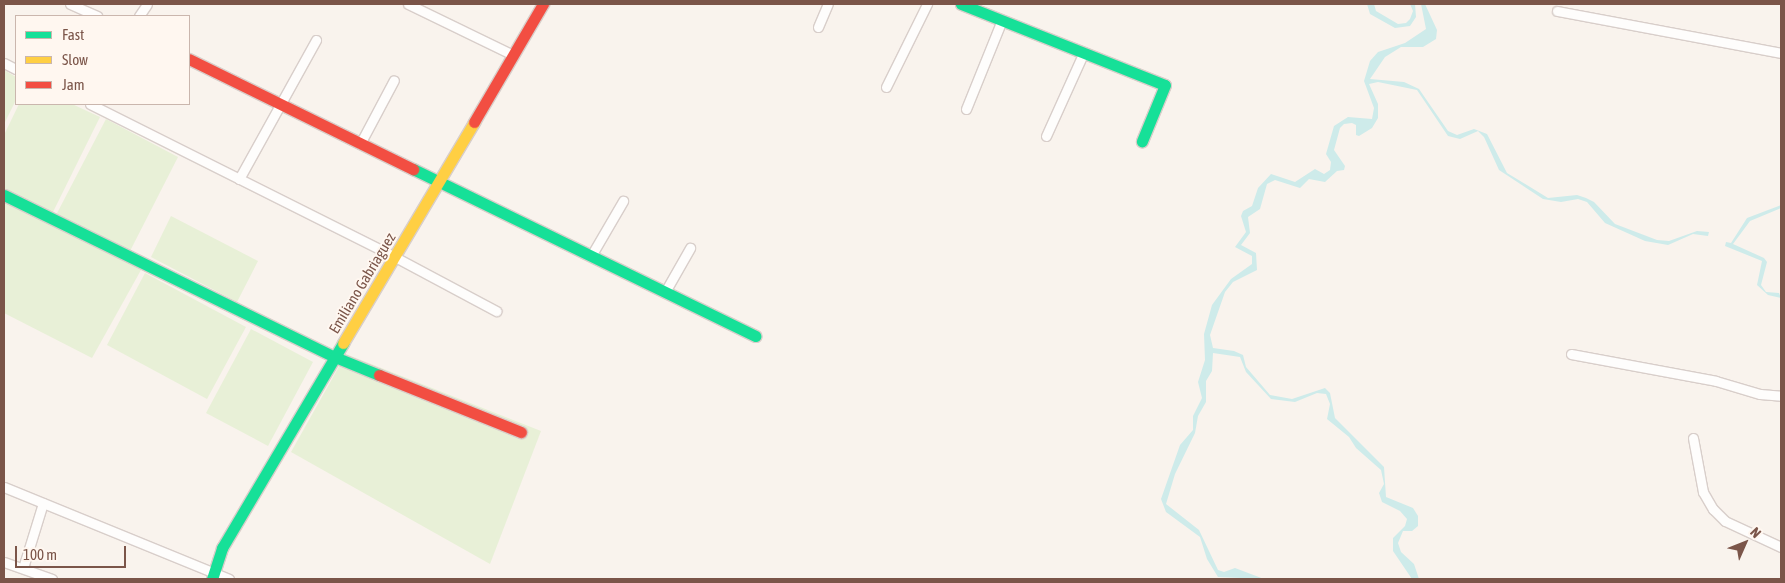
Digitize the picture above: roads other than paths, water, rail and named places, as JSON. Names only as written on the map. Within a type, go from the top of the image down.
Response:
[{"type":"street","points":[[70,4],[95,15]]},
{"type":"street","points":[[140,15],[147,4]]},
{"type":"street","points":[[408,4],[513,55]]},
{"type":"street","name":"Emiliano Gabriaguez","points":[[213,575],[222,548],[543,4]]},
{"type":"street","points":[[818,27],[828,4]]},
{"type":"street","points":[[886,86],[927,4]]},
{"type":"street","points":[[961,4],[1165,84],[1142,141]]},
{"type":"street","points":[[1557,11],[1781,53]]},
{"type":"street","points":[[966,109],[1002,20]]},
{"type":"street","points":[[239,178],[316,40]]},
{"type":"street","points":[[1046,136],[1084,52]]},
{"type":"street","points":[[190,60],[755,336]]},
{"type":"street","points":[[360,144],[394,80]]},
{"type":"street","points":[[92,105],[395,257],[496,311]]},
{"type":"street","points":[[4,195],[335,357],[521,432]]},
{"type":"street","points":[[591,256],[623,201]]},
{"type":"street","points":[[665,292],[690,248]]},
{"type":"street","points":[[1571,354],[1716,381],[1760,394],[1781,396]]},
{"type":"street","points":[[1693,438],[1703,492],[1713,509],[1725,520],[1781,547]]},
{"type":"street","points":[[4,487],[213,575],[230,579]]},
{"type":"street","points":[[23,568],[43,503]]},
{"type":"street","points":[[4,562],[52,579]]},
{"type":"water","points":[[1367,4],[1374,4],[1376,11],[1398,24],[1406,23],[1410,19],[1413,11],[1410,4],[1415,4],[1416,17],[1410,26],[1395,28],[1370,14]]},
{"type":"water","points":[[1421,4],[1425,4],[1437,30],[1436,39],[1423,47],[1401,47],[1385,57],[1370,79],[1404,82],[1419,89],[1448,131],[1457,135],[1474,129],[1487,134],[1507,173],[1548,198],[1577,195],[1586,198],[1594,202],[1615,224],[1657,240],[1669,241],[1697,231],[1709,232],[1708,236],[1693,234],[1668,245],[1645,241],[1605,223],[1587,202],[1578,199],[1561,202],[1543,199],[1499,170],[1484,137],[1478,131],[1460,139],[1448,136],[1417,90],[1378,82],[1369,84],[1378,104],[1378,118],[1372,128],[1359,136],[1356,135],[1356,125],[1352,123],[1344,124],[1340,128],[1334,150],[1345,166],[1344,170],[1337,171],[1325,182],[1309,179],[1300,188],[1275,180],[1267,184],[1260,209],[1248,217],[1250,233],[1241,245],[1256,253],[1257,270],[1233,282],[1225,292],[1210,335],[1213,348],[1234,351],[1243,355],[1246,367],[1270,395],[1292,399],[1325,388],[1330,393],[1335,418],[1384,467],[1386,497],[1413,508],[1418,516],[1418,526],[1412,531],[1403,531],[1398,543],[1401,552],[1414,564],[1419,579],[1412,579],[1393,551],[1393,538],[1405,526],[1407,519],[1400,511],[1382,502],[1379,493],[1384,484],[1381,470],[1356,448],[1349,437],[1327,419],[1330,404],[1326,394],[1317,393],[1295,402],[1271,399],[1246,372],[1240,357],[1213,353],[1212,371],[1206,381],[1206,402],[1198,416],[1195,433],[1175,474],[1166,504],[1199,530],[1218,570],[1224,572],[1235,568],[1264,579],[1218,577],[1207,559],[1200,537],[1166,512],[1161,499],[1180,445],[1193,430],[1193,416],[1202,398],[1198,382],[1205,360],[1204,334],[1212,305],[1231,279],[1252,264],[1252,256],[1235,247],[1246,232],[1241,216],[1243,211],[1252,206],[1258,188],[1271,174],[1295,182],[1315,169],[1324,174],[1330,170],[1331,162],[1326,154],[1334,126],[1348,117],[1372,119],[1374,108],[1364,81],[1370,61],[1378,52],[1405,43],[1426,29]]},
{"type":"water","points":[[1781,205],[1781,208],[1750,221],[1733,244],[1764,258],[1767,262],[1761,285],[1766,292],[1779,293],[1781,298],[1768,295],[1757,285],[1762,261],[1725,246],[1726,242],[1731,243],[1747,218]]}]
